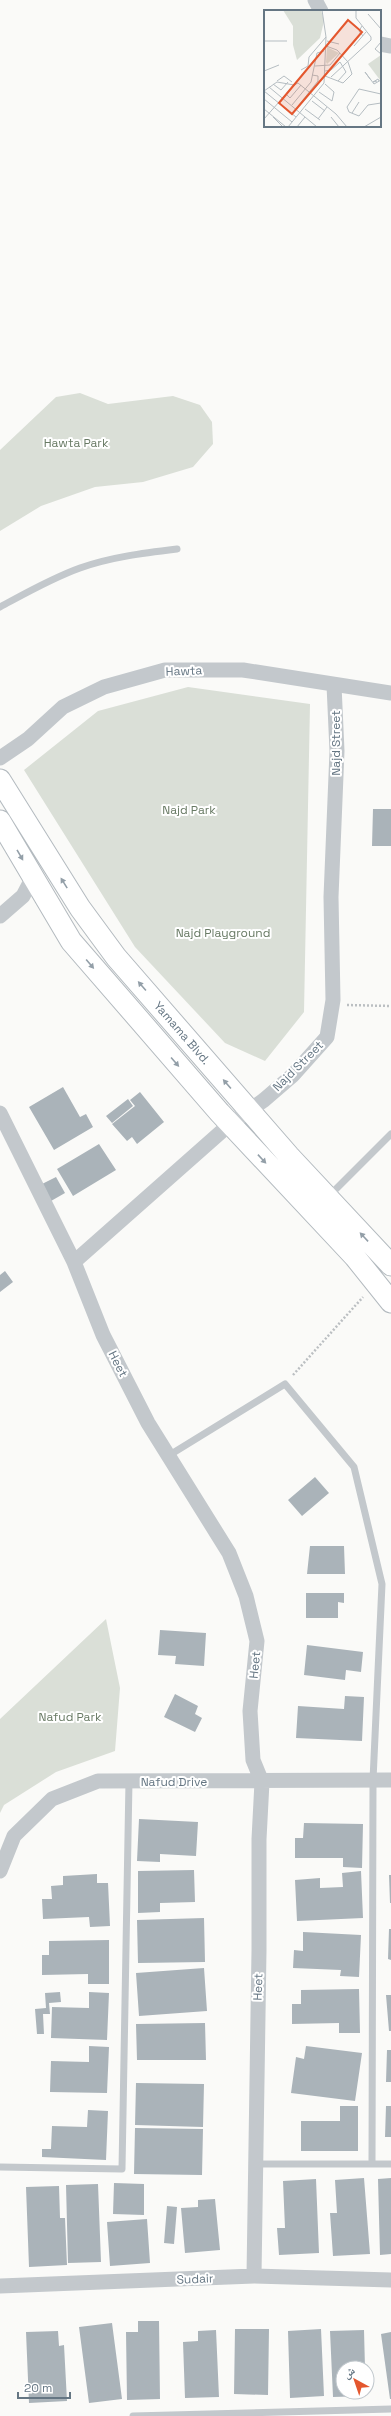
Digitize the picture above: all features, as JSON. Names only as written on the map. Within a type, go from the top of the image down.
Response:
[{"type":"main road","name":"Yamama Blvd.","points":[[0,780],[80,908],[107,944],[249,1110],[327,1197],[391,1265]]},
{"type":"main road","name":"Yamama Blvd.","points":[[0,821],[71,941],[230,1124],[355,1257],[391,1302]]},
{"type":"street","points":[[316,0],[321,10]]},
{"type":"street","points":[[381,44],[391,46]]},
{"type":"street","name":"Hawta","points":[[0,758],[28,739],[63,707],[104,687],[165,670],[243,670],[391,693]]},
{"type":"street","name":"Najd Street","points":[[74,1262],[230,1124],[293,1075],[327,1037],[333,1000],[331,897],[337,751],[334,684]]},
{"type":"street","points":[[0,916],[23,896],[33,877]]},
{"type":"street","name":"Heet","points":[[0,1113],[74,1262],[103,1335],[168,1456],[228,1553],[246,1596],[257,1641],[250,1711],[253,1760],[262,1782],[258,1839],[259,1950],[254,2164],[254,2276]]},
{"type":"street","name":"Nafud Drive","points":[[0,1871],[14,1836],[52,1799],[98,1781],[262,1782],[391,1780]]},
{"type":"street","name":"Sudair","points":[[0,2286],[254,2276],[391,2280]]},
{"type":"lane","points":[[0,607],[49,581],[81,568],[114,558],[177,549]]},
{"type":"lane","points":[[327,1197],[391,1134]]},
{"type":"lane","points":[[168,1456],[285,1384],[354,1467],[382,1584],[373,1780],[372,2164]]},
{"type":"lane","points":[[0,2167],[122,2169],[129,1782]]},
{"type":"lane","points":[[254,2164],[391,2164]]},
{"type":"lane","points":[[134,2416],[391,2409]]},
{"type":"path","points":[[331,1005],[391,1006]]},
{"type":"path","points":[[285,1384],[375,1283]]},
{"type":"green space","name":"Hawta Park","points":[[80,393],[108,404],[173,396],[200,405],[212,422],[213,444],[193,467],[143,482],[95,487],[41,506],[0,531],[0,450],[56,397]]},
{"type":"green space","name":"Najd Park","points":[[188,687],[310,704],[304,1012],[265,1061],[225,1043],[135,947],[24,770],[98,711]]},
{"type":"green space","name":"Nafud Park","points":[[106,1619],[120,1688],[115,1751],[56,1772],[4,1805],[0,1813],[0,1719]]},
{"type":"building","points":[[373,809],[391,809],[391,846],[372,846]]},
{"type":"building","points":[[63,1087],[80,1117],[86,1114],[93,1127],[54,1150],[29,1107]]},
{"type":"building","points":[[140,1092],[164,1122],[137,1144],[132,1137],[127,1141],[112,1124],[135,1106],[130,1100]]},
{"type":"building","points":[[128,1099],[133,1106],[112,1123],[106,1116]]},
{"type":"building","points":[[99,1144],[116,1170],[73,1196],[57,1169]]},
{"type":"building","points":[[56,1177],[65,1193],[51,1201],[42,1184]]},
{"type":"building","points":[[5,1271],[13,1282],[0,1292],[0,1275]]},
{"type":"building","points":[[315,1477],[329,1493],[302,1516],[288,1500]]},
{"type":"building","points":[[310,1546],[344,1546],[345,1574],[307,1574]]},
{"type":"building","points":[[306,1593],[344,1593],[344,1603],[338,1602],[338,1618],[306,1618]]},
{"type":"building","points":[[160,1630],[206,1633],[204,1666],[175,1664],[176,1656],[158,1655]]},
{"type":"building","points":[[307,1645],[363,1652],[361,1672],[346,1670],[345,1680],[304,1675]]},
{"type":"building","points":[[175,1694],[198,1706],[195,1714],[202,1718],[195,1732],[164,1717]]},
{"type":"building","points":[[345,1696],[364,1697],[362,1741],[296,1738],[298,1706],[344,1709]]},
{"type":"building","points":[[139,1819],[198,1822],[196,1856],[160,1854],[160,1862],[137,1861]]},
{"type":"building","points":[[304,1823],[363,1824],[362,1868],[343,1867],[343,1858],[295,1858],[295,1838],[303,1838]]},
{"type":"building","points":[[194,1870],[195,1902],[160,1903],[160,1912],[138,1913],[138,1871]]},
{"type":"building","points":[[361,1871],[363,1918],[297,1921],[295,1880],[320,1878],[320,1888],[343,1887],[342,1873]]},
{"type":"building","points":[[97,1874],[97,1883],[108,1883],[110,1926],[90,1927],[89,1917],[43,1919],[42,1899],[52,1899],[51,1886],[63,1885],[63,1876]]},
{"type":"building","points":[[389,1875],[391,1875],[391,1903],[390,1903]]},
{"type":"building","points":[[204,1918],[205,1962],[138,1963],[137,1920]]},
{"type":"building","points":[[389,1929],[391,1929],[391,1960],[388,1959]]},
{"type":"building","points":[[303,1932],[361,1935],[359,1977],[340,1976],[341,1970],[293,1968],[294,1950],[303,1951]]},
{"type":"building","points":[[109,1940],[109,1984],[88,1984],[88,1974],[42,1975],[42,1955],[49,1955],[49,1941]]},
{"type":"building","points":[[204,1968],[207,2011],[139,2016],[136,1973]]},
{"type":"building","points":[[359,1989],[360,2033],[339,2033],[339,2023],[292,2024],[292,2004],[301,2004],[301,1990]]},
{"type":"building","points":[[60,1992],[61,2002],[49,2003],[50,2014],[43,2014],[44,2034],[37,2034],[35,2009],[46,2008],[45,1993]]},
{"type":"building","points":[[89,1992],[109,1993],[107,2040],[51,2038],[52,2007],[89,2008]]},
{"type":"building","points":[[386,1995],[391,1995],[391,2031],[389,2031]]},
{"type":"building","points":[[205,2023],[206,2060],[137,2060],[136,2024]]},
{"type":"building","points":[[89,2046],[109,2047],[107,2093],[50,2092],[51,2061],[89,2062]]},
{"type":"building","points":[[306,2046],[362,2053],[355,2101],[291,2093],[296,2057],[304,2059]]},
{"type":"building","points":[[387,2050],[391,2050],[391,2082],[386,2082]]},
{"type":"building","points":[[136,2083],[204,2084],[203,2127],[135,2125]]},
{"type":"building","points":[[340,2106],[358,2106],[358,2151],[301,2151],[301,2121],[340,2121]]},
{"type":"building","points":[[386,2106],[391,2106],[391,2137],[385,2137]]},
{"type":"building","points":[[88,2110],[108,2111],[106,2160],[42,2157],[42,2149],[51,2149],[52,2126],[87,2127]]},
{"type":"building","points":[[135,2128],[203,2129],[202,2175],[134,2174]]},
{"type":"building","points":[[364,2178],[370,2254],[333,2256],[330,2213],[337,2213],[335,2180]]},
{"type":"building","points":[[391,2178],[391,2254],[380,2255],[378,2179]]},
{"type":"building","points":[[316,2179],[319,2253],[279,2255],[277,2228],[285,2228],[283,2181]]},
{"type":"building","points":[[114,2183],[144,2184],[144,2215],[113,2214]]},
{"type":"building","points":[[98,2184],[101,2262],[68,2263],[66,2185]]},
{"type":"building","points":[[59,2186],[60,2218],[65,2218],[67,2265],[29,2267],[26,2187]]},
{"type":"building","points":[[215,2199],[220,2250],[185,2253],[181,2208],[198,2207],[198,2200]]},
{"type":"building","points":[[167,2206],[177,2207],[174,2244],[164,2243]]},
{"type":"building","points":[[147,2219],[150,2263],[110,2266],[107,2222]]},
{"type":"building","points":[[138,2321],[159,2321],[160,2399],[127,2400],[126,2332],[138,2332]]},
{"type":"building","points":[[112,2323],[122,2399],[89,2403],[79,2327]]},
{"type":"building","points":[[235,2329],[269,2329],[268,2395],[234,2394]]},
{"type":"building","points":[[321,2329],[324,2396],[290,2398],[288,2331]]},
{"type":"building","points":[[216,2330],[219,2397],[185,2398],[183,2342],[198,2341],[198,2331]]},
{"type":"building","points":[[364,2330],[365,2360],[335,2360],[335,2397],[333,2397],[330,2331]]},
{"type":"building","points":[[58,2331],[59,2346],[64,2345],[67,2401],[29,2403],[26,2332]]},
{"type":"building","points":[[391,2332],[391,2399],[390,2399],[381,2334]]},
{"type":"park label","name":"Najd Playground","points":[[223,933]]}]
